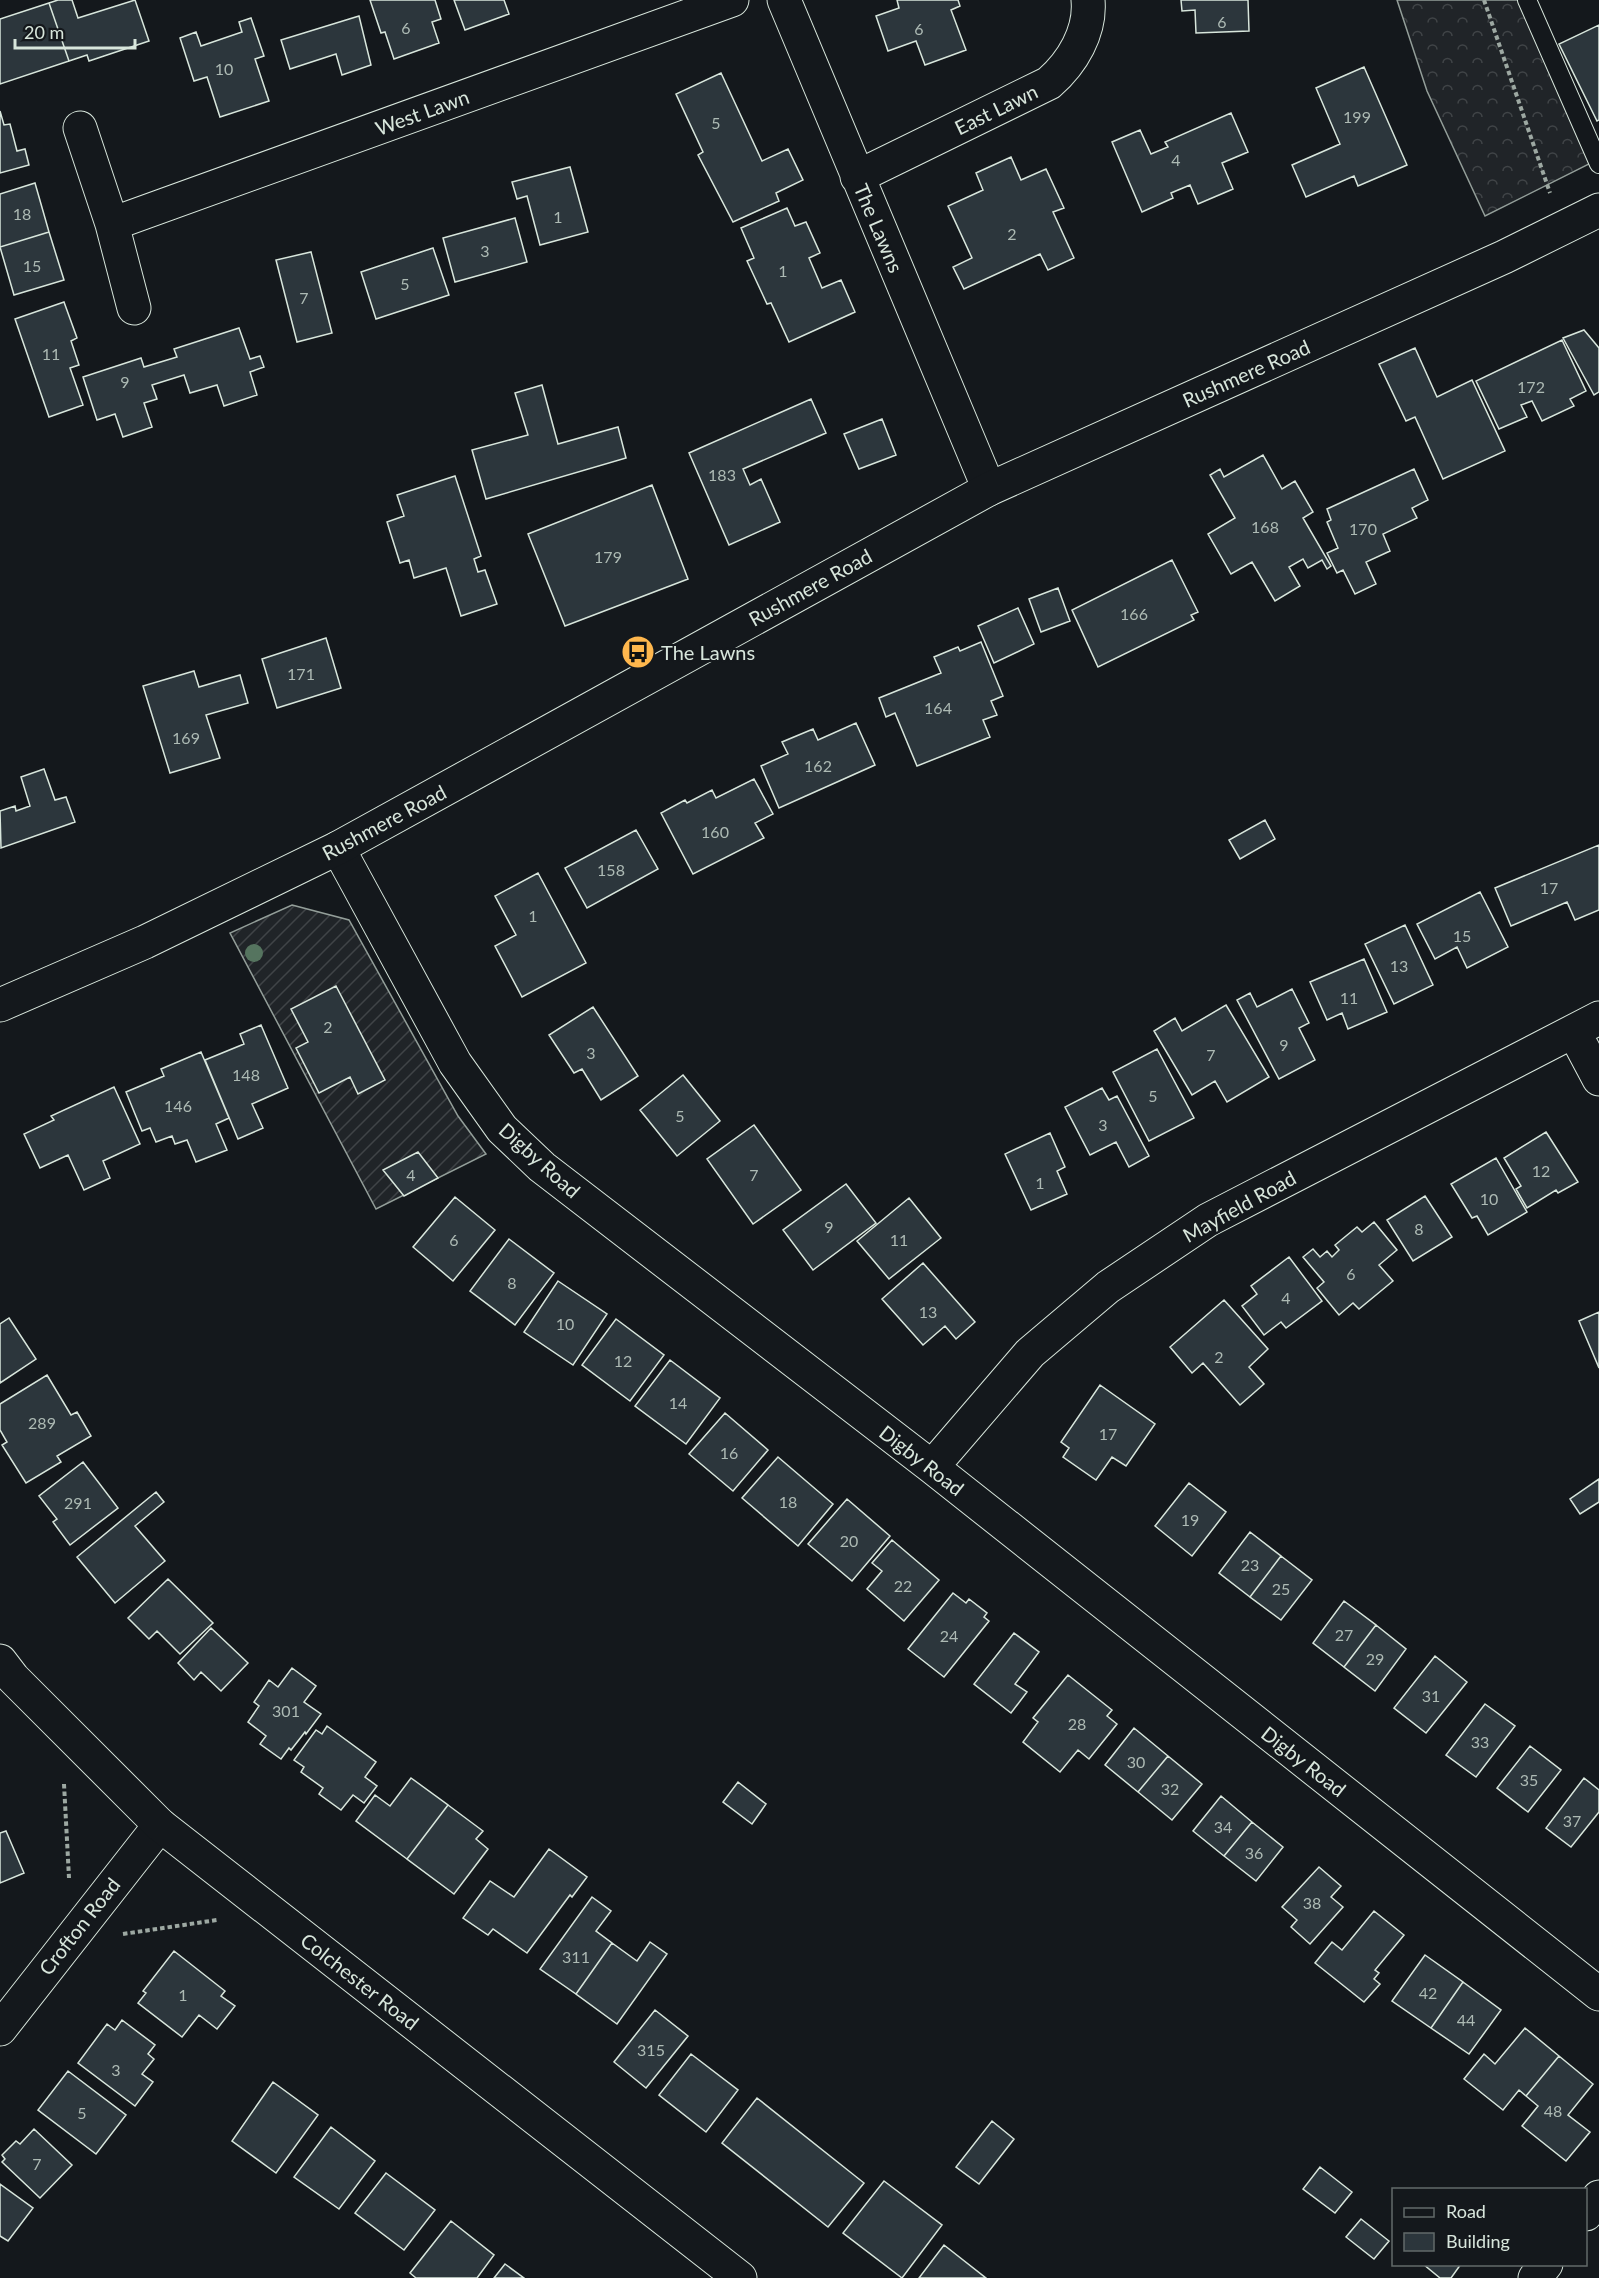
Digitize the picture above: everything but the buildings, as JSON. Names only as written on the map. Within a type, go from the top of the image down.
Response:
[{"type":"street","name":"West Lawn","points":[[112,224],[732,0]]},
{"type":"street","name":"The Lawns","points":[[784,0],[989,489]]},
{"type":"street","name":"East Lawn","points":[[857,177],[1049,83],[1065,69],[1082,36],[1087,20],[1088,0]]},
{"type":"street","points":[[80,128],[112,224],[134,308]]},
{"type":"street","name":"Rushmere Road","points":[[0,1005],[145,942],[338,848],[989,489],[1504,257],[1599,210]]},
{"type":"street","name":"Digby Road","points":[[338,848],[455,1064],[502,1129],[542,1167],[932,1467],[1599,1994]]},
{"type":"street","points":[[1586,1025],[1599,1079]]},
{"type":"street","name":"Mayfield Road","points":[[932,1467],[1030,1353],[1108,1287],[1208,1220],[1586,1025]]},
{"type":"street","name":"Colchester Road","points":[[0,1661],[13,1677],[160,1824],[740,2278]]},
{"type":"street","name":"Crofton Road","points":[[0,2029],[160,1824]]},
{"type":"street","points":[[1587,2213],[1599,2197]]},
{"type":"street","points":[[1535,2278],[1545,2266]]},
{"type":"lane","points":[[1527,0],[1599,164]]},
{"type":"path","points":[[1484,0],[1562,228]]},
{"type":"path","points":[[64,1783],[69,1885]]},
{"type":"path","points":[[122,1934],[217,1920]]},
{"type":"green space","points":[[1397,0],[1527,0],[1597,160],[1485,216],[1427,91]]},
{"type":"green space","points":[[292,905],[349,920],[458,1116],[486,1154],[376,1209],[230,933]]},
{"type":"place","name":"The Lawns","points":[[638,652]]}]
